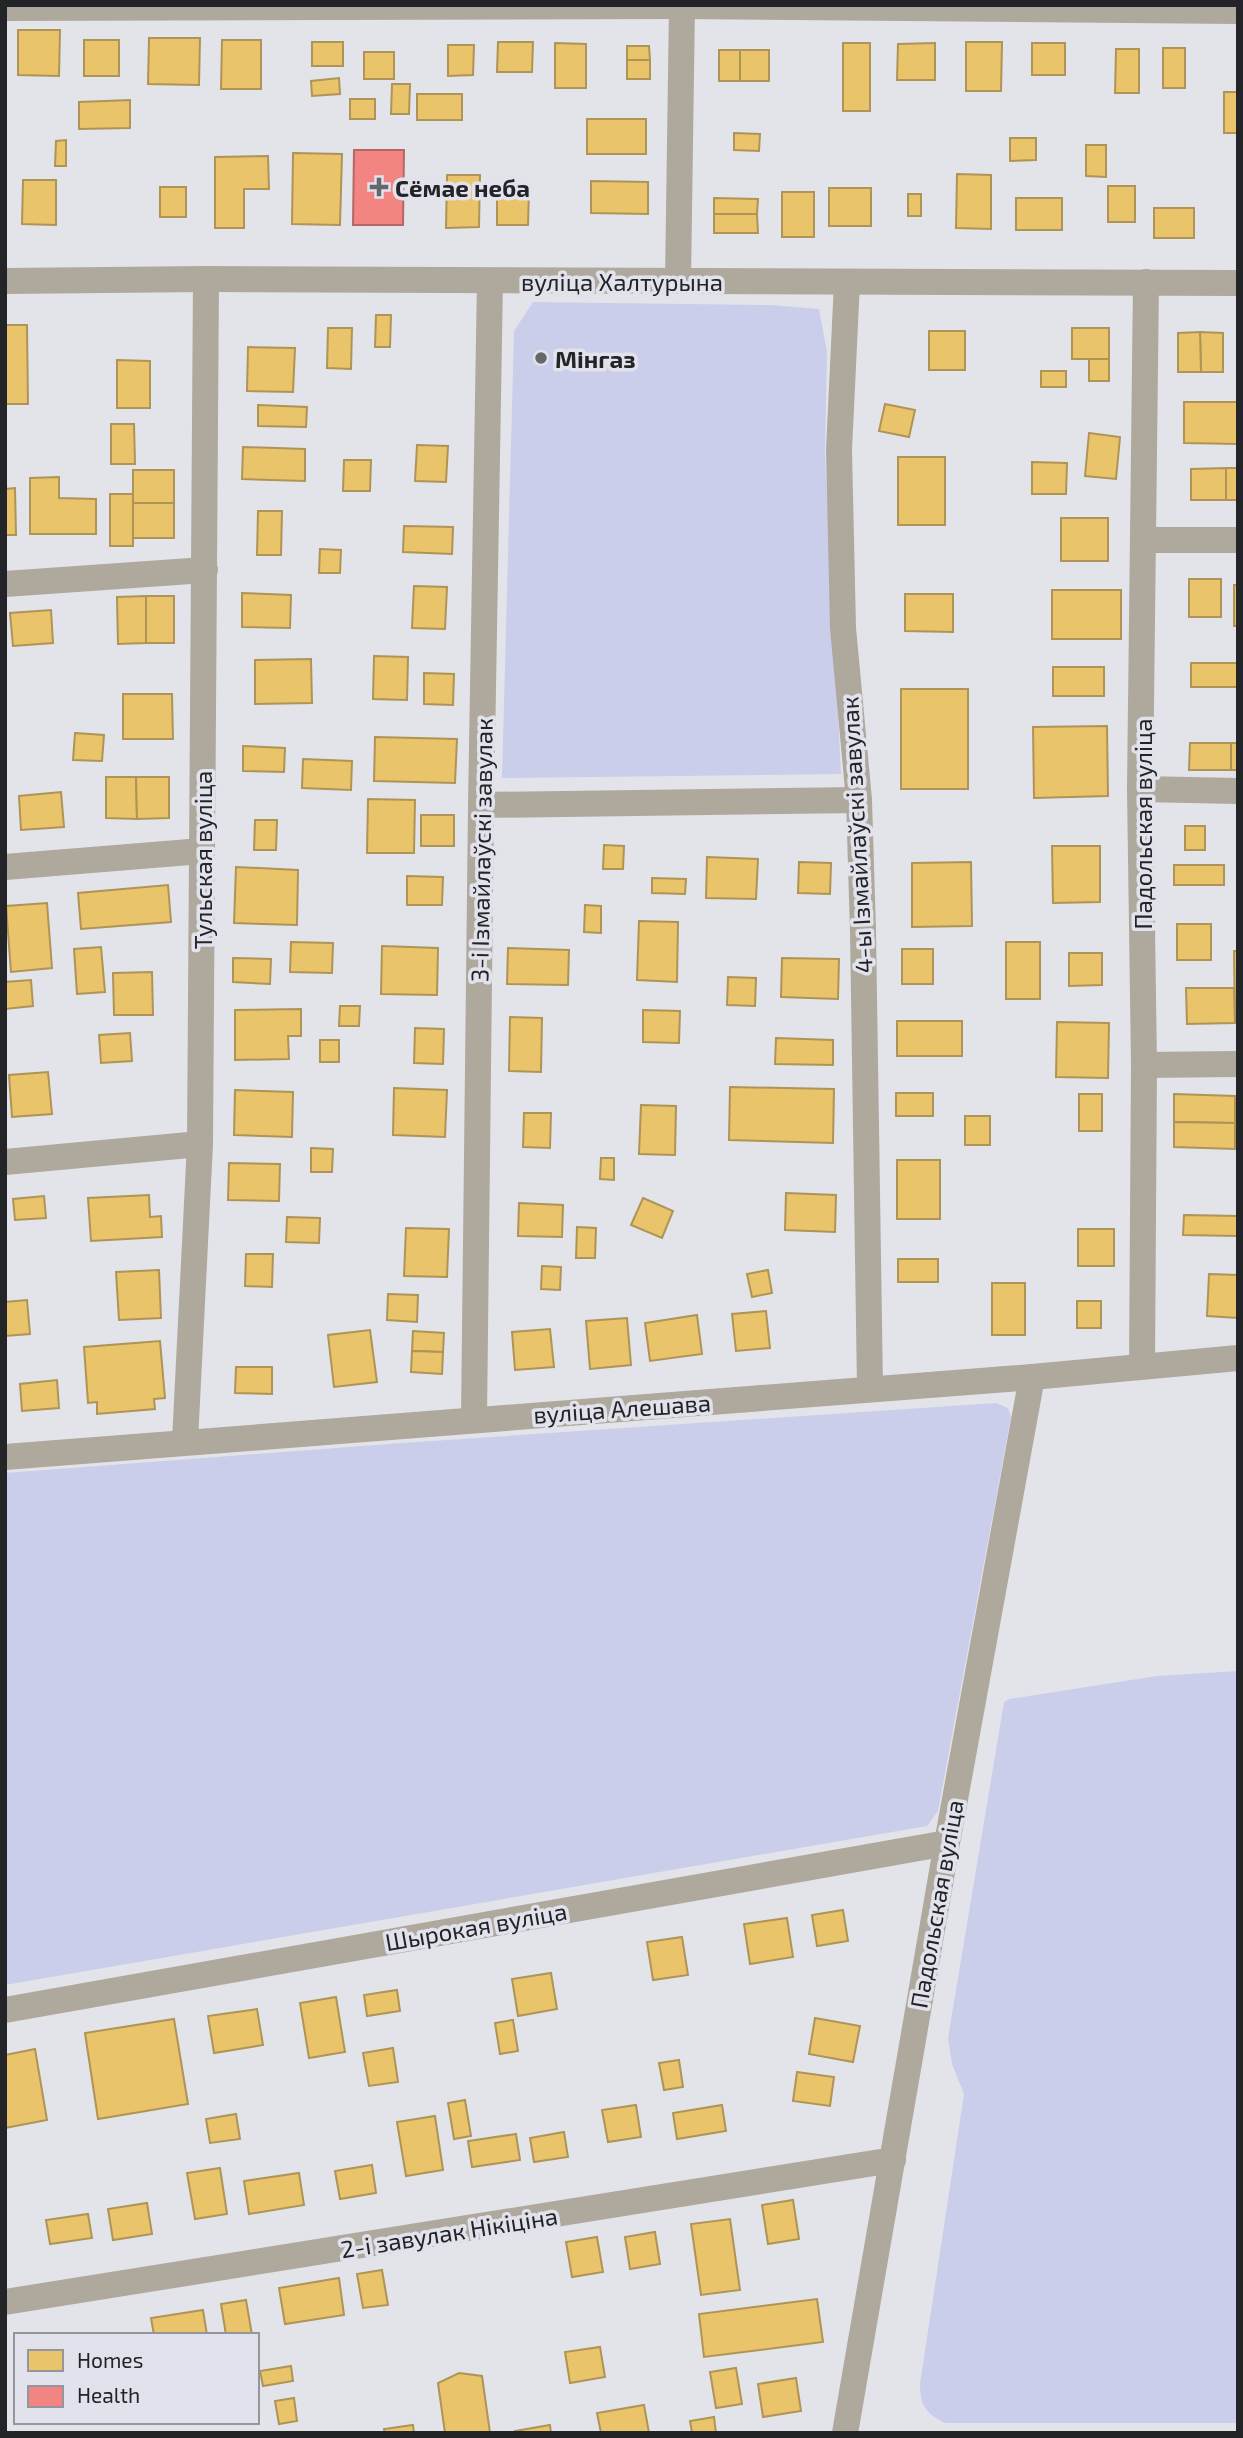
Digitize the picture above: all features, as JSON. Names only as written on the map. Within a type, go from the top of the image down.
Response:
[{"type":"street","points":[[678,281],[682,6]]},
{"type":"street","points":[[5,8],[682,6],[1238,11]]},
{"type":"street","name":"вуліца Халтурына","points":[[5,281],[206,279],[1238,283]]},
{"type":"street","name":"Тульская вуліца","points":[[186,1441],[200,1144],[206,279]]},
{"type":"street","name":"3-і Ізмайлаўскі завулак","points":[[474,1419],[490,281]]},
{"type":"street","name":"4-ы Ізмайлаўскі завулак","points":[[847,282],[839,450],[842,614],[859,800],[870,1388]]},
{"type":"street","name":"Падольская вуліца","points":[[1142,1366],[1144,1065],[1140,789],[1146,282]]},
{"type":"street","points":[[1144,540],[1238,540]]},
{"type":"street","points":[[5,583],[205,570]]},
{"type":"street","points":[[1140,789],[1238,791]]},
{"type":"street","points":[[481,805],[859,800]]},
{"type":"street","points":[[5,867],[202,851]]},
{"type":"street","points":[[1144,1065],[1238,1065]]},
{"type":"street","points":[[5,1162],[200,1144]]},
{"type":"street","name":"вуліца Алешава","points":[[5,1457],[1032,1377],[1238,1358]]},
{"type":"street","name":"Падольская вуліца","points":[[845,2433],[947,1843],[1032,1377]]},
{"type":"street","name":"Шырокая вуліца","points":[[5,2010],[947,1843]]},
{"type":"street","name":"2-і завулак Нікіціна","points":[[5,2302],[893,2160]]},
{"type":"shaded area","points":[[533,302],[770,305],[819,309],[827,352],[825,454],[841,774],[502,778],[514,331]]},
{"type":"shaded area","points":[[996,1403],[1008,1408],[1011,1417],[938,1811],[927,1826],[5,1985],[5,1473]]},
{"type":"shaded area","points":[[1238,1671],[1238,2423],[945,2423],[925,2408],[920,2384],[964,2094],[952,2064],[948,2038],[1004,1702],[1009,1699],[1157,1676]]},
{"type":"building: Homes","points":[[18,30],[60,30],[59,76],[18,75]]},
{"type":"building: Homes","points":[[149,38],[200,38],[199,85],[148,84]]},
{"type":"building: Homes","points":[[84,40],[119,40],[119,76],[84,76]]},
{"type":"building: Homes","points":[[222,40],[261,40],[261,89],[221,89]]},
{"type":"building: Homes","points":[[312,42],[343,42],[343,66],[312,66]]},
{"type":"building: Homes","points":[[498,42],[533,42],[532,72],[497,72]]},
{"type":"building: Homes","points":[[966,42],[1002,42],[1001,91],[966,91]]},
{"type":"building: Homes","points":[[555,43],[586,44],[586,88],[555,88]]},
{"type":"building: Homes","points":[[843,43],[870,43],[870,111],[843,111]]},
{"type":"building: Homes","points":[[935,43],[935,80],[897,80],[898,44]]},
{"type":"building: Homes","points":[[1032,43],[1065,43],[1065,75],[1032,75]]},
{"type":"building: Homes","points":[[448,45],[474,45],[473,75],[448,76]]},
{"type":"building: Homes","points":[[627,46],[649,46],[650,60],[627,60]]},
{"type":"building: Homes","points":[[1163,48],[1185,48],[1185,88],[1163,88]]},
{"type":"building: Homes","points":[[1116,49],[1139,49],[1139,93],[1115,93]]},
{"type":"building: Homes","points":[[719,50],[740,50],[740,81],[719,81]]},
{"type":"building: Homes","points":[[740,50],[769,50],[769,81],[740,81]]},
{"type":"building: Homes","points":[[364,52],[394,52],[394,79],[364,79]]},
{"type":"building: Homes","points":[[627,60],[650,60],[650,79],[627,79]]},
{"type":"building: Homes","points":[[339,78],[340,94],[312,96],[311,81]]},
{"type":"building: Homes","points":[[392,84],[410,84],[409,114],[391,114]]},
{"type":"building: Homes","points":[[1224,92],[1238,92],[1238,133],[1224,133]]},
{"type":"building: Homes","points":[[417,94],[462,94],[462,120],[417,120]]},
{"type":"building: Homes","points":[[350,99],[375,99],[375,119],[350,119]]},
{"type":"building: Homes","points":[[130,100],[130,128],[79,129],[79,102]]},
{"type":"building: Homes","points":[[587,119],[646,119],[646,154],[587,154]]},
{"type":"building: Homes","points":[[734,133],[760,134],[759,151],[734,150]]},
{"type":"building: Homes","points":[[1010,138],[1036,138],[1036,160],[1010,161]]},
{"type":"building: Homes","points":[[66,140],[66,166],[55,166],[56,141]]},
{"type":"building: Homes","points":[[1086,145],[1106,145],[1106,177],[1086,176]]},
{"type":"building: Homes","points":[[293,153],[342,154],[340,225],[292,224]]},
{"type":"building: Homes","points":[[268,156],[269,189],[244,189],[244,228],[215,228],[215,157]]},
{"type":"building: Homes","points":[[957,174],[991,175],[991,229],[956,228]]},
{"type":"building: Homes","points":[[447,175],[480,175],[479,227],[446,228]]},
{"type":"building: Homes","points":[[23,180],[56,180],[56,225],[22,224]]},
{"type":"building: Homes","points":[[591,181],[648,182],[648,214],[591,213]]},
{"type":"building: Homes","points":[[1108,186],[1135,186],[1135,222],[1108,222]]},
{"type":"building: Homes","points":[[160,187],[186,187],[186,217],[160,217]]},
{"type":"building: Homes","points":[[829,188],[871,188],[871,226],[829,226]]},
{"type":"building: Homes","points":[[497,190],[529,190],[528,225],[497,225]]},
{"type":"building: Homes","points":[[782,192],[814,192],[814,237],[782,237]]},
{"type":"building: Homes","points":[[908,194],[921,194],[921,216],[908,216]]},
{"type":"building: Homes","points":[[714,198],[758,199],[757,214],[714,214]]},
{"type":"building: Homes","points":[[1016,198],[1062,198],[1062,230],[1016,230]]},
{"type":"building: Homes","points":[[1154,208],[1194,208],[1194,238],[1154,238]]},
{"type":"building: Homes","points":[[714,214],[757,214],[758,233],[714,233]]},
{"type":"building: Homes","points":[[376,315],[391,315],[390,347],[375,347]]},
{"type":"building: Homes","points":[[5,325],[27,325],[28,404],[5,404]]},
{"type":"building: Homes","points":[[328,328],[352,328],[351,369],[327,368]]},
{"type":"building: Homes","points":[[1072,328],[1109,328],[1109,359],[1072,359]]},
{"type":"building: Homes","points":[[929,331],[965,331],[965,370],[929,370]]},
{"type":"building: Homes","points":[[1200,332],[1223,333],[1223,372],[1201,372]]},
{"type":"building: Homes","points":[[1200,332],[1201,372],[1178,372],[1178,333]]},
{"type":"building: Homes","points":[[248,347],[295,348],[293,392],[247,391]]},
{"type":"building: Homes","points":[[1089,359],[1109,359],[1109,381],[1089,381]]},
{"type":"building: Homes","points":[[117,360],[150,361],[150,408],[117,408]]},
{"type":"building: Homes","points":[[1041,371],[1066,371],[1066,387],[1041,387]]},
{"type":"building: Homes","points":[[1184,402],[1238,402],[1238,444],[1184,443]]},
{"type":"building: Homes","points":[[885,404],[915,410],[909,437],[879,431]]},
{"type":"building: Homes","points":[[258,405],[307,407],[306,427],[258,426]]},
{"type":"building: Homes","points":[[111,424],[134,424],[135,464],[111,464]]},
{"type":"building: Homes","points":[[1089,433],[1120,437],[1116,479],[1085,476]]},
{"type":"building: Homes","points":[[417,445],[448,446],[446,482],[415,481]]},
{"type":"building: Homes","points":[[243,447],[305,449],[305,481],[242,479]]},
{"type":"building: Homes","points":[[898,457],[945,457],[945,525],[898,525]]},
{"type":"building: Homes","points":[[344,460],[371,460],[370,491],[343,491]]},
{"type":"building: Homes","points":[[1032,462],[1067,463],[1066,494],[1032,494]]},
{"type":"building: Homes","points":[[1226,468],[1226,500],[1191,500],[1191,469]]},
{"type":"building: Homes","points":[[1226,468],[1238,468],[1238,500],[1226,500]]},
{"type":"building: Homes","points":[[133,470],[174,470],[174,503],[133,503]]},
{"type":"building: Homes","points":[[59,477],[59,498],[96,499],[96,534],[30,534],[30,478]]},
{"type":"building: Homes","points":[[15,488],[16,535],[5,535],[5,489]]},
{"type":"building: Homes","points":[[110,494],[133,494],[133,546],[110,546]]},
{"type":"building: Homes","points":[[133,503],[174,503],[174,538],[133,538]]},
{"type":"building: Homes","points":[[258,511],[282,511],[281,555],[257,555]]},
{"type":"building: Homes","points":[[1061,518],[1108,518],[1108,561],[1061,561]]},
{"type":"building: Homes","points":[[404,526],[453,527],[452,554],[403,552]]},
{"type":"building: Homes","points":[[320,549],[341,550],[340,573],[319,573]]},
{"type":"building: Homes","points":[[1189,579],[1221,579],[1221,617],[1189,617]]},
{"type":"building: Homes","points":[[1234,585],[1238,585],[1238,626],[1234,626]]},
{"type":"building: Homes","points":[[414,586],[447,587],[445,629],[412,628]]},
{"type":"building: Homes","points":[[1052,590],[1121,590],[1121,639],[1052,639]]},
{"type":"building: Homes","points":[[242,593],[291,595],[290,628],[242,627]]},
{"type":"building: Homes","points":[[905,594],[953,594],[953,632],[905,631]]},
{"type":"building: Homes","points":[[146,596],[174,596],[174,643],[146,643]]},
{"type":"building: Homes","points":[[146,596],[146,643],[118,644],[117,597]]},
{"type":"building: Homes","points":[[51,610],[53,643],[13,646],[10,613]]},
{"type":"building: Homes","points":[[374,656],[408,657],[407,700],[373,699]]},
{"type":"building: Homes","points":[[311,659],[312,703],[255,704],[255,660]]},
{"type":"building: Homes","points":[[1191,663],[1238,663],[1238,687],[1191,687]]},
{"type":"building: Homes","points":[[1053,667],[1104,667],[1104,696],[1053,696]]},
{"type":"building: Homes","points":[[424,673],[454,674],[453,705],[424,704]]},
{"type":"building: Homes","points":[[901,689],[968,689],[968,789],[901,789]]},
{"type":"building: Homes","points":[[123,694],[172,694],[173,739],[123,739]]},
{"type":"building: Homes","points":[[1107,726],[1108,796],[1034,798],[1033,727]]},
{"type":"building: Homes","points":[[75,733],[104,735],[102,761],[73,760]]},
{"type":"building: Homes","points":[[375,737],[457,739],[455,783],[374,781]]},
{"type":"building: Homes","points":[[1190,743],[1231,743],[1231,770],[1189,770]]},
{"type":"building: Homes","points":[[1231,743],[1238,743],[1238,770],[1231,770]]},
{"type":"building: Homes","points":[[243,746],[285,748],[284,772],[243,771]]},
{"type":"building: Homes","points":[[303,759],[352,761],[351,790],[302,788]]},
{"type":"building: Homes","points":[[106,777],[136,777],[137,819],[106,818]]},
{"type":"building: Homes","points":[[136,777],[169,777],[169,818],[137,819]]},
{"type":"building: Homes","points":[[61,792],[64,827],[21,830],[19,796]]},
{"type":"building: Homes","points":[[368,799],[415,800],[414,853],[367,853]]},
{"type":"building: Homes","points":[[421,815],[454,815],[454,846],[421,846]]},
{"type":"building: Homes","points":[[255,820],[277,820],[276,850],[254,850]]},
{"type":"building: Homes","points":[[1185,826],[1205,826],[1205,850],[1185,850]]},
{"type":"building: Homes","points":[[604,845],[624,846],[623,869],[603,869]]},
{"type":"building: Homes","points":[[1052,846],[1100,846],[1100,902],[1053,903]]},
{"type":"building: Homes","points":[[707,857],[758,859],[756,899],[706,898]]},
{"type":"building: Homes","points":[[799,862],[831,863],[830,894],[798,893]]},
{"type":"building: Homes","points":[[971,862],[972,926],[912,927],[912,863]]},
{"type":"building: Homes","points":[[1174,865],[1224,865],[1224,885],[1174,885]]},
{"type":"building: Homes","points":[[236,867],[298,870],[297,925],[234,923]]},
{"type":"building: Homes","points":[[407,876],[443,877],[442,905],[407,905]]},
{"type":"building: Homes","points":[[652,878],[686,879],[685,894],[652,893]]},
{"type":"building: Homes","points":[[168,885],[171,922],[81,929],[78,893]]},
{"type":"building: Homes","points":[[47,903],[52,968],[11,972],[6,906]]},
{"type":"building: Homes","points":[[585,905],[601,906],[601,933],[584,932]]},
{"type":"building: Homes","points":[[639,921],[678,922],[677,982],[637,980]]},
{"type":"building: Homes","points":[[1177,924],[1211,924],[1211,960],[1177,960]]},
{"type":"building: Homes","points":[[291,942],[333,943],[332,973],[290,972]]},
{"type":"building: Homes","points":[[1006,942],[1040,942],[1040,999],[1006,999]]},
{"type":"building: Homes","points":[[382,946],[438,948],[437,995],[381,994]]},
{"type":"building: Homes","points":[[101,947],[105,992],[77,994],[74,949]]},
{"type":"building: Homes","points":[[508,948],[569,950],[568,985],[507,984]]},
{"type":"building: Homes","points":[[902,949],[933,949],[933,984],[902,984]]},
{"type":"building: Homes","points":[[1234,951],[1238,951],[1238,1023],[1235,1023]]},
{"type":"building: Homes","points":[[1069,953],[1102,953],[1102,985],[1069,986]]},
{"type":"building: Homes","points":[[233,958],[271,959],[270,984],[233,982]]},
{"type":"building: Homes","points":[[782,958],[839,959],[838,999],[781,997]]},
{"type":"building: Homes","points":[[152,972],[153,1015],[114,1015],[113,973]]},
{"type":"building: Homes","points":[[728,977],[756,978],[755,1006],[727,1005]]},
{"type":"building: Homes","points":[[31,980],[33,1006],[5,1009],[5,982]]},
{"type":"building: Homes","points":[[1186,988],[1234,988],[1235,1023],[1187,1024]]},
{"type":"building: Homes","points":[[340,1006],[360,1006],[359,1026],[339,1026]]},
{"type":"building: Homes","points":[[301,1009],[301,1036],[288,1036],[289,1059],[235,1060],[235,1010]]},
{"type":"building: Homes","points":[[643,1010],[680,1011],[679,1043],[643,1042]]},
{"type":"building: Homes","points":[[510,1017],[542,1018],[541,1072],[509,1071]]},
{"type":"building: Homes","points":[[897,1021],[962,1021],[962,1056],[897,1056]]},
{"type":"building: Homes","points":[[1057,1022],[1109,1023],[1108,1078],[1056,1077]]},
{"type":"building: Homes","points":[[415,1028],[444,1029],[443,1064],[414,1063]]},
{"type":"building: Homes","points":[[130,1033],[132,1061],[101,1063],[99,1035]]},
{"type":"building: Homes","points":[[776,1038],[833,1040],[833,1065],[775,1064]]},
{"type":"building: Homes","points":[[320,1040],[339,1040],[339,1062],[320,1062]]},
{"type":"building: Homes","points":[[48,1072],[52,1114],[12,1117],[9,1075]]},
{"type":"building: Homes","points":[[730,1087],[834,1089],[833,1143],[729,1140]]},
{"type":"building: Homes","points":[[394,1088],[447,1090],[445,1137],[393,1135]]},
{"type":"building: Homes","points":[[235,1090],[293,1092],[292,1137],[234,1135]]},
{"type":"building: Homes","points":[[896,1093],[933,1093],[933,1116],[896,1116]]},
{"type":"building: Homes","points":[[1079,1094],[1102,1094],[1102,1131],[1079,1131]]},
{"type":"building: Homes","points":[[1174,1094],[1235,1096],[1235,1123],[1174,1122]]},
{"type":"building: Homes","points":[[641,1105],[676,1106],[675,1155],[639,1154]]},
{"type":"building: Homes","points":[[524,1113],[551,1113],[550,1148],[523,1147]]},
{"type":"building: Homes","points":[[965,1116],[990,1116],[990,1145],[965,1145]]},
{"type":"building: Homes","points":[[1174,1122],[1235,1123],[1235,1149],[1174,1147]]},
{"type":"building: Homes","points":[[311,1148],[333,1149],[332,1172],[311,1172]]},
{"type":"building: Homes","points":[[601,1158],[614,1158],[614,1180],[600,1179]]},
{"type":"building: Homes","points":[[897,1160],[940,1160],[940,1219],[897,1219]]},
{"type":"building: Homes","points":[[229,1163],[280,1164],[279,1201],[228,1200]]},
{"type":"building: Homes","points":[[786,1193],[836,1195],[835,1232],[785,1230]]},
{"type":"building: Homes","points":[[149,1195],[150,1217],[161,1216],[162,1237],[91,1241],[88,1198]]},
{"type":"building: Homes","points":[[44,1196],[46,1218],[15,1220],[13,1199]]},
{"type":"building: Homes","points":[[643,1198],[673,1211],[662,1238],[631,1225]]},
{"type":"building: Homes","points":[[519,1203],[563,1205],[562,1237],[518,1236]]},
{"type":"building: Homes","points":[[1184,1215],[1238,1216],[1238,1236],[1183,1235]]},
{"type":"building: Homes","points":[[287,1217],[320,1218],[319,1243],[286,1242]]},
{"type":"building: Homes","points":[[577,1227],[596,1228],[595,1258],[576,1258]]},
{"type":"building: Homes","points":[[406,1228],[449,1229],[447,1277],[404,1276]]},
{"type":"building: Homes","points":[[1078,1229],[1114,1229],[1114,1266],[1078,1266]]},
{"type":"building: Homes","points":[[246,1254],[273,1254],[272,1287],[245,1286]]},
{"type":"building: Homes","points":[[898,1259],[938,1259],[938,1282],[898,1282]]},
{"type":"building: Homes","points":[[542,1266],[561,1267],[560,1290],[541,1289]]},
{"type":"building: Homes","points":[[159,1270],[161,1318],[119,1320],[116,1272]]},
{"type":"building: Homes","points":[[768,1270],[772,1293],[752,1297],[747,1274]]},
{"type":"building: Homes","points":[[1209,1274],[1238,1275],[1238,1318],[1207,1316]]},
{"type":"building: Homes","points":[[992,1283],[1025,1283],[1025,1335],[992,1335]]},
{"type":"building: Homes","points":[[388,1294],[418,1295],[417,1322],[387,1320]]},
{"type":"building: Homes","points":[[27,1300],[30,1334],[5,1336],[5,1302]]},
{"type":"building: Homes","points":[[1077,1301],[1101,1301],[1101,1328],[1077,1328]]},
{"type":"building: Homes","points":[[766,1311],[770,1348],[736,1351],[732,1314]]},
{"type":"building: Homes","points":[[697,1315],[702,1354],[650,1361],[645,1323]]},
{"type":"building: Homes","points":[[627,1318],[631,1365],[590,1369],[586,1321]]},
{"type":"building: Homes","points":[[550,1329],[554,1367],[515,1370],[512,1332]]},
{"type":"building: Homes","points":[[370,1330],[377,1382],[334,1387],[328,1335]]},
{"type":"building: Homes","points":[[413,1331],[444,1333],[443,1352],[412,1351]]},
{"type":"building: Homes","points":[[160,1341],[165,1398],[154,1399],[155,1409],[97,1414],[97,1402],[88,1403],[84,1347]]},
{"type":"building: Homes","points":[[412,1351],[443,1352],[442,1374],[411,1372]]},
{"type":"building: Homes","points":[[236,1367],[272,1367],[272,1394],[235,1393]]},
{"type":"building: Homes","points":[[57,1380],[59,1408],[22,1411],[20,1384]]},
{"type":"building: Homes","points":[[843,1910],[848,1941],[817,1946],[812,1915]]},
{"type":"building: Homes","points":[[787,1918],[793,1957],[750,1964],[744,1924]]},
{"type":"building: Homes","points":[[682,1937],[688,1975],[653,1980],[647,1942]]},
{"type":"building: Homes","points":[[551,1973],[557,2009],[518,2016],[512,1979]]},
{"type":"building: Homes","points":[[397,1990],[400,2011],[367,2016],[364,1995]]},
{"type":"building: Homes","points":[[336,1997],[345,2052],[309,2058],[300,2003]]},
{"type":"building: Homes","points":[[257,2009],[263,2045],[214,2053],[208,2016]]},
{"type":"building: Homes","points":[[815,2018],[860,2026],[853,2062],[809,2054]]},
{"type":"building: Homes","points":[[174,2019],[188,2104],[98,2119],[85,2033]]},
{"type":"building: Homes","points":[[513,2020],[518,2051],[500,2054],[495,2023]]},
{"type":"building: Homes","points":[[393,2048],[398,2082],[369,2086],[363,2053]]},
{"type":"building: Homes","points":[[35,2049],[47,2120],[5,2128],[5,2055]]},
{"type":"building: Homes","points":[[679,2060],[683,2087],[664,2090],[659,2063]]},
{"type":"building: Homes","points":[[797,2072],[834,2077],[830,2106],[793,2101]]},
{"type":"building: Homes","points":[[465,2100],[471,2136],[454,2139],[448,2103]]},
{"type":"building: Homes","points":[[636,2105],[641,2137],[608,2142],[602,2110]]},
{"type":"building: Homes","points":[[722,2105],[726,2131],[677,2139],[673,2113]]},
{"type":"building: Homes","points":[[236,2114],[240,2139],[210,2143],[206,2119]]},
{"type":"building: Homes","points":[[435,2116],[443,2170],[406,2176],[397,2122]]},
{"type":"building: Homes","points":[[564,2132],[568,2157],[534,2162],[530,2138]]},
{"type":"building: Homes","points":[[516,2134],[520,2160],[472,2167],[468,2141]]},
{"type":"building: Homes","points":[[372,2165],[376,2193],[340,2199],[335,2171]]},
{"type":"building: Homes","points":[[220,2168],[227,2214],[195,2219],[187,2173]]},
{"type":"building: Homes","points":[[299,2173],[304,2205],[249,2214],[244,2181]]},
{"type":"building: Homes","points":[[793,2200],[799,2239],[768,2244],[762,2205]]},
{"type":"building: Homes","points":[[147,2203],[152,2234],[113,2240],[108,2209]]},
{"type":"building: Homes","points":[[88,2214],[92,2238],[50,2244],[46,2220]]},
{"type":"building: Homes","points":[[730,2219],[740,2290],[701,2295],[691,2224]]},
{"type":"building: Homes","points":[[655,2232],[660,2264],[630,2269],[625,2237]]},
{"type":"building: Homes","points":[[597,2237],[603,2272],[572,2277],[566,2242]]},
{"type":"building: Homes","points":[[382,2270],[388,2305],[363,2308],[357,2274]]},
{"type":"building: Homes","points":[[339,2278],[344,2315],[285,2324],[279,2288]]},
{"type":"building: Homes","points":[[817,2299],[823,2342],[704,2357],[699,2314]]},
{"type":"building: Homes","points":[[246,2300],[252,2333],[226,2333],[221,2304]]},
{"type":"building: Homes","points":[[203,2310],[207,2333],[154,2333],[151,2318]]},
{"type":"building: Homes","points":[[600,2347],[605,2377],[570,2383],[565,2352]]},
{"type":"building: Homes","points":[[291,2366],[293,2381],[263,2386],[260,2371]]},
{"type":"building: Homes","points":[[736,2368],[742,2404],[716,2408],[710,2372]]},
{"type":"building: Homes","points":[[459,2373],[482,2376],[490,2433],[445,2433],[438,2383]]},
{"type":"building: Homes","points":[[796,2378],[801,2411],[763,2417],[758,2384]]},
{"type":"building: Homes","points":[[294,2398],[297,2421],[279,2424],[275,2401]]},
{"type":"building: Homes","points":[[644,2405],[649,2433],[601,2433],[597,2413]]},
{"type":"building: Homes","points":[[714,2417],[716,2433],[692,2433],[690,2421]]},
{"type":"building: Homes","points":[[413,2425],[414,2433],[385,2433],[384,2429]]},
{"type":"building: Homes","points":[[550,2425],[551,2433],[515,2431]]},
{"type":"building: Health","name":"Сёмае неба","points":[[354,150],[404,150],[403,225],[353,225]]},
{"type":"place","name":"Сёмае неба","points":[[379,187]]},
{"type":"place","name":"Мінгаз","points":[[541,358]]}]
